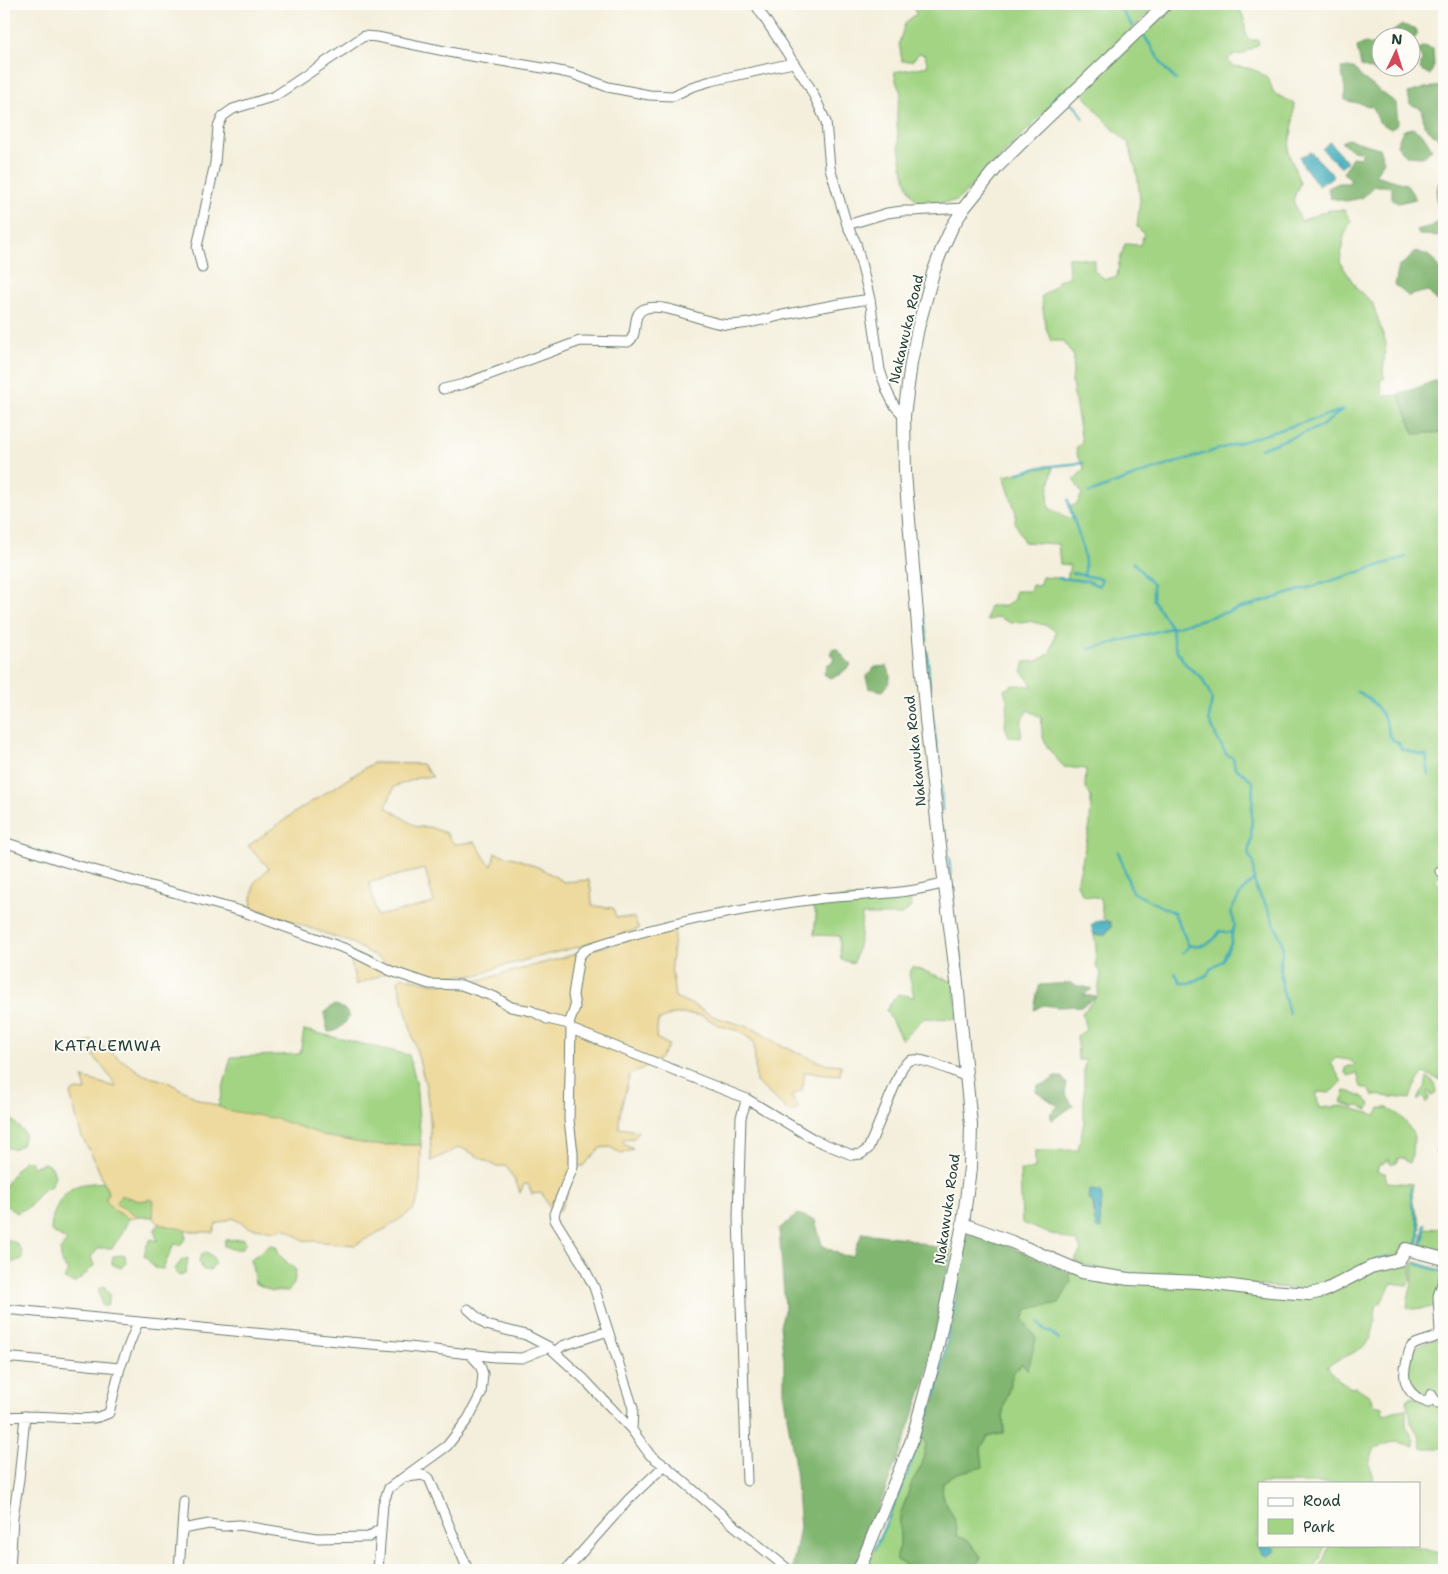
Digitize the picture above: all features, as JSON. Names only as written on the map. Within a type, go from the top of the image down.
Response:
[{"type":"main road","name":"Nakawuka Road","points":[[859,1570],[912,1440],[935,1358],[962,1224],[970,1168],[971,1132],[966,1077],[925,708],[905,474],[904,416],[911,363],[918,328],[933,273],[952,227],[964,208],[997,167],[1026,137],[1166,4]]},
{"type":"main road","points":[[962,1224],[1012,1242],[1082,1272],[1129,1279],[1200,1282],[1296,1294],[1314,1294],[1324,1291],[1371,1268],[1399,1260],[1406,1249],[1444,1259]]},
{"type":"street","points":[[755,4],[815,98],[826,122],[830,168],[847,224],[856,243],[870,299],[880,370],[894,405],[904,416]]},
{"type":"street","points":[[202,268],[197,247],[215,163],[218,127],[223,116],[233,109],[275,96],[364,36],[549,68],[608,87],[649,95],[674,96],[691,87],[711,81],[793,63]]},
{"type":"street","points":[[847,224],[902,210],[964,208]]},
{"type":"street","points":[[443,389],[464,384],[580,340],[628,342],[633,338],[637,315],[646,308],[680,312],[707,321],[730,325],[870,299]]},
{"type":"street","points":[[4,842],[93,870],[244,912],[349,950],[391,971],[429,984],[461,985],[485,993],[511,1007],[532,1011],[547,1019],[570,1026],[747,1100],[815,1140],[852,1155],[864,1153],[868,1149],[902,1068],[908,1061],[915,1060],[928,1063],[966,1077]]},
{"type":"street","points":[[632,1430],[633,1408],[594,1287],[555,1220],[554,1214],[573,1167],[574,1153],[569,1120],[570,1026],[575,1007],[573,996],[580,956],[586,949],[708,916],[823,898],[916,890],[945,883]]},
{"type":"street","points":[[747,1100],[741,1117],[738,1217],[747,1481]]},
{"type":"street","points":[[1444,1277],[1438,1296],[1440,1331],[1438,1336],[1412,1346],[1404,1371],[1410,1393],[1428,1403],[1431,1394],[1437,1403],[1444,1402]]},
{"type":"street","points":[[468,1309],[486,1325],[526,1335],[552,1349],[583,1378],[632,1430],[650,1455],[665,1465],[788,1570]]},
{"type":"street","points":[[4,1310],[410,1347],[491,1357],[522,1358],[608,1331]]},
{"type":"street","points":[[4,1417],[58,1417],[83,1420],[101,1417],[109,1413],[120,1368],[138,1322]]},
{"type":"street","points":[[378,1570],[380,1528],[389,1488],[447,1446],[468,1419],[481,1394],[483,1374],[480,1365],[471,1354]]},
{"type":"street","points":[[4,1356],[120,1368]]},
{"type":"street","points":[[481,1369],[486,1360],[491,1357]]},
{"type":"street","points":[[10,1570],[13,1518],[20,1479],[25,1416]]},
{"type":"street","points":[[566,1570],[630,1499],[665,1465]]},
{"type":"street","points":[[405,1477],[422,1475],[430,1478],[468,1570]]},
{"type":"street","points":[[179,1570],[184,1501]]},
{"type":"street","points":[[182,1529],[209,1524],[223,1526],[239,1525],[317,1538],[369,1537],[375,1540],[379,1546]]},
{"type":"street","points":[[369,1537],[380,1528]]},
{"type":"green space","points":[[1219,3],[1239,9],[1244,18],[1246,36],[1251,40],[1258,40],[1259,44],[1243,54],[1233,55],[1228,60],[1232,66],[1247,68],[1262,74],[1269,81],[1273,93],[1294,103],[1293,125],[1288,151],[1300,183],[1293,200],[1301,221],[1329,210],[1344,210],[1351,221],[1344,236],[1340,262],[1357,289],[1372,302],[1386,343],[1383,372],[1385,378],[1380,381],[1383,396],[1399,395],[1414,434],[1444,432],[1444,873],[1435,879],[1439,885],[1444,883],[1444,1081],[1423,1073],[1413,1089],[1410,1099],[1373,1095],[1370,1090],[1361,1087],[1357,1073],[1349,1076],[1345,1073],[1345,1068],[1355,1066],[1355,1064],[1349,1060],[1336,1058],[1331,1063],[1342,1082],[1329,1093],[1317,1092],[1320,1108],[1343,1106],[1376,1115],[1380,1108],[1388,1108],[1400,1116],[1407,1124],[1414,1138],[1410,1163],[1404,1158],[1398,1158],[1396,1163],[1392,1164],[1389,1163],[1390,1160],[1387,1160],[1383,1164],[1379,1164],[1377,1171],[1385,1173],[1387,1182],[1412,1184],[1413,1203],[1421,1228],[1419,1241],[1415,1251],[1307,1290],[1133,1274],[1097,1268],[1074,1262],[1081,1250],[1077,1242],[1022,1223],[1020,1170],[1035,1169],[1035,1151],[1078,1150],[1084,1122],[1084,1067],[1086,1060],[1078,1060],[1077,1036],[1086,1030],[1082,1013],[1097,997],[1101,973],[1096,967],[1094,935],[1105,935],[1108,929],[1111,928],[1111,923],[1103,918],[1100,898],[1083,895],[1077,884],[1090,825],[1091,797],[1085,786],[1086,769],[1064,767],[1046,745],[1042,733],[1042,718],[1028,710],[1022,719],[1021,738],[1009,737],[1005,726],[1008,702],[1004,690],[1013,685],[1033,686],[1022,672],[1025,662],[1038,661],[1050,653],[1056,632],[1048,626],[1029,621],[1011,623],[999,617],[987,621],[989,606],[1006,606],[1014,599],[1015,591],[1030,591],[1032,585],[1039,586],[1042,577],[1067,579],[1070,565],[1060,564],[1058,544],[1024,542],[1015,522],[1016,513],[1004,476],[1053,467],[1048,493],[1049,508],[1066,517],[1072,518],[1069,507],[1077,504],[1082,494],[1074,480],[1084,469],[1083,463],[1078,458],[1076,448],[1082,442],[1072,383],[1074,357],[1064,341],[1051,341],[1046,328],[1041,297],[1054,287],[1059,280],[1069,277],[1068,257],[1094,260],[1094,271],[1105,279],[1117,277],[1125,244],[1140,245],[1144,234],[1137,227],[1140,200],[1137,173],[1129,144],[1104,120],[1081,91],[1177,4]],"holes":[[[1102,1201],[1100,1207],[1100,1229],[1094,1220],[1093,1203]]]},
{"type":"green space","points":[[913,4],[1158,4],[1041,116],[957,201],[931,203],[918,201],[912,195],[901,160],[898,132],[897,110],[901,93],[894,72],[928,66],[925,55],[919,53],[912,61],[902,61],[899,43],[905,23],[916,14]]},
{"type":"green space","points":[[1402,25],[1415,28],[1398,28]]},
{"type":"green space","points":[[1365,43],[1370,44],[1370,69],[1361,66],[1357,47]]},
{"type":"green space","points":[[1424,46],[1433,49],[1434,66],[1430,75],[1420,69],[1422,59],[1420,48]]},
{"type":"green space","points":[[1341,68],[1354,68],[1361,77],[1396,103],[1398,123],[1391,129],[1379,122],[1373,107],[1345,100]]},
{"type":"green space","points":[[1444,86],[1444,141],[1439,140],[1424,125],[1422,109],[1410,104],[1408,93],[1425,88]]},
{"type":"green space","points":[[1413,128],[1424,136],[1432,149],[1423,157],[1406,156],[1397,145],[1403,130]]},
{"type":"green space","points":[[1348,139],[1379,148],[1384,161],[1375,175],[1406,184],[1416,199],[1398,203],[1392,199],[1392,186],[1375,186],[1362,198],[1346,201],[1330,198],[1328,188],[1339,183],[1350,183],[1350,178],[1343,173],[1352,157],[1361,158],[1362,152],[1350,149],[1341,142]]},
{"type":"green space","points":[[1444,172],[1444,210],[1436,200],[1438,185]]},
{"type":"green space","points":[[1444,213],[1444,250],[1442,236],[1419,235],[1417,230],[1434,225]]},
{"type":"green space","points":[[1415,251],[1429,256],[1439,267],[1443,279],[1444,306],[1427,291],[1408,296],[1395,285],[1399,266],[1408,260]]},
{"type":"green space","points":[[1444,377],[1444,432],[1414,434],[1399,395]]},
{"type":"green space","points":[[833,648],[837,649],[851,665],[839,675],[830,678],[824,674],[827,665],[834,658],[830,653]]},
{"type":"green space","points":[[887,666],[890,679],[886,688],[883,691],[869,688],[866,677],[875,667]]},
{"type":"green space","points":[[908,893],[912,906],[902,915],[862,915],[860,937],[854,963],[841,960],[839,936],[814,935],[816,915],[811,901]]},
{"type":"green space","points":[[913,967],[954,982],[957,1019],[924,1018],[902,1040],[886,1010],[898,994],[914,997],[909,974]]},
{"type":"green space","points":[[1071,983],[1092,989],[1083,995],[1097,997],[1082,1006],[1058,1007],[1043,1005],[1034,1010],[1040,985]]},
{"type":"green space","points":[[336,1005],[344,1009],[349,1015],[341,1027],[335,1031],[328,1032],[324,1014],[330,1007]]},
{"type":"green space","points":[[304,1030],[409,1055],[416,1081],[421,1145],[371,1145],[330,1137],[218,1107],[231,1057],[300,1054]]},
{"type":"green space","points":[[1055,1077],[1062,1077],[1067,1084],[1065,1093],[1073,1106],[1052,1120],[1050,1114],[1058,1106],[1036,1091],[1037,1086],[1047,1083]]},
{"type":"green space","points":[[1427,1077],[1433,1081],[1436,1091],[1431,1096],[1430,1092],[1427,1092],[1428,1102],[1425,1102],[1425,1098],[1422,1097],[1417,1100],[1425,1088]]},
{"type":"green space","points":[[1345,1091],[1365,1098],[1370,1104],[1368,1110],[1360,1106],[1354,1107],[1341,1102]]},
{"type":"green space","points":[[4,1110],[25,1134],[22,1145],[13,1149],[4,1147]]},
{"type":"green space","points":[[1444,1133],[1444,1155],[1435,1152]]},
{"type":"green space","points":[[24,1160],[31,1162],[32,1167],[44,1163],[52,1167],[55,1176],[51,1186],[40,1192],[30,1206],[17,1213],[4,1204],[4,1189],[7,1182]]},
{"type":"green space","points":[[104,1182],[114,1210],[129,1219],[112,1248],[99,1248],[91,1257],[94,1266],[74,1283],[64,1279],[68,1270],[62,1265],[60,1250],[67,1241],[51,1231],[53,1217],[58,1204],[67,1192],[82,1184]]},
{"type":"green space","points":[[121,1194],[140,1201],[151,1199],[155,1201],[153,1217],[139,1217],[115,1204]]},
{"type":"green space","points":[[798,1214],[815,1220],[822,1245],[841,1255],[853,1256],[862,1233],[905,1238],[934,1247],[943,1246],[949,1248],[951,1253],[924,1385],[854,1570],[792,1570],[800,1527],[794,1459],[784,1397],[784,1360],[780,1326],[785,1307],[779,1229]]},
{"type":"green space","points":[[159,1224],[185,1229],[186,1238],[180,1245],[174,1244],[163,1269],[155,1268],[144,1255],[151,1239],[158,1241],[154,1231]]},
{"type":"green space","points":[[1424,1228],[1444,1229],[1444,1264],[1419,1251]]},
{"type":"green space","points":[[969,1232],[977,1233],[1069,1272],[1071,1282],[1059,1303],[1027,1309],[1023,1320],[1036,1338],[1028,1370],[1021,1364],[1013,1373],[1003,1411],[1004,1433],[988,1437],[981,1447],[983,1467],[957,1473],[943,1482],[942,1496],[954,1518],[957,1536],[969,1541],[981,1557],[974,1570],[903,1570],[907,1566],[896,1559],[900,1546],[900,1516],[912,1482],[922,1465],[926,1444],[922,1435],[936,1396],[963,1250],[966,1236]]},
{"type":"green space","points":[[5,1238],[16,1243],[22,1251],[22,1259],[10,1263],[4,1258]]},
{"type":"green space","points":[[244,1239],[246,1244],[241,1249],[232,1249],[224,1246],[225,1240]]},
{"type":"green space","points":[[270,1245],[276,1246],[280,1256],[296,1270],[294,1284],[288,1291],[272,1291],[255,1283],[251,1259]]},
{"type":"green space","points":[[207,1252],[213,1257],[215,1263],[210,1270],[203,1270],[199,1260],[202,1254]]},
{"type":"green space","points":[[125,1255],[126,1263],[121,1268],[112,1264],[113,1256]]},
{"type":"green space","points":[[188,1258],[186,1272],[180,1276],[174,1270],[182,1260]]},
{"type":"green space","points":[[1416,1262],[1444,1271],[1444,1280],[1437,1307],[1412,1309],[1407,1307],[1413,1263]]},
{"type":"green space","points":[[1392,1263],[1411,1263],[1411,1280],[1407,1285],[1392,1283],[1383,1299],[1376,1306],[1374,1328],[1367,1344],[1327,1366],[1344,1384],[1351,1388],[1356,1387],[1370,1396],[1373,1405],[1383,1407],[1384,1415],[1406,1409],[1406,1426],[1414,1440],[1414,1447],[1394,1442],[1375,1448],[1369,1463],[1374,1482],[1258,1482],[1258,1546],[1275,1551],[1272,1546],[1326,1546],[1314,1570],[974,1570],[981,1557],[969,1541],[957,1536],[954,1518],[942,1496],[943,1482],[957,1473],[982,1467],[981,1447],[988,1437],[1004,1433],[1003,1411],[1013,1373],[1021,1364],[1028,1369],[1023,1320],[1027,1309],[1059,1303],[1069,1272],[1294,1298]]},
{"type":"green space","points":[[104,1286],[110,1295],[107,1306],[102,1306],[98,1289]]},
{"type":"green space","points":[[1444,1286],[1444,1400],[1431,1401],[1413,1391],[1406,1374],[1412,1349],[1439,1337],[1438,1304]]},
{"type":"green space","points":[[1413,1396],[1429,1405],[1444,1404],[1444,1448],[1421,1448],[1420,1437],[1411,1423],[1406,1403],[1407,1399]]},
{"type":"green space","points":[[922,1435],[926,1444],[922,1465],[912,1482],[900,1516],[900,1546],[896,1559],[907,1566],[903,1570],[868,1568],[865,1570],[892,1511]]},
{"type":"green space","points":[[1330,1546],[1411,1546],[1444,1554],[1444,1570],[1319,1570]]},
{"type":"sand","points":[[373,763],[422,764],[433,777],[420,777],[394,787],[386,807],[417,827],[429,827],[446,833],[454,844],[475,842],[492,866],[495,853],[518,859],[542,869],[564,882],[589,880],[592,906],[613,908],[616,917],[634,918],[639,929],[498,967],[480,975],[435,975],[392,966],[352,943],[251,908],[254,883],[269,868],[248,846],[297,811]],"holes":[[[425,869],[434,903],[377,916],[369,882]]]},
{"type":"sand","points":[[675,927],[671,965],[675,997],[715,1017],[754,1029],[780,1045],[822,1063],[841,1065],[840,1075],[805,1072],[802,1090],[791,1096],[799,1109],[790,1112],[756,1082],[754,1042],[739,1031],[720,1026],[703,1016],[673,1014],[658,1021],[656,1038],[669,1045],[660,1059],[630,1075],[621,1108],[619,1128],[638,1131],[634,1138],[623,1139],[624,1144],[633,1149],[622,1154],[610,1147],[600,1148],[583,1166],[577,1166],[560,1211],[551,1211],[542,1193],[532,1194],[528,1184],[524,1184],[520,1193],[506,1166],[496,1166],[460,1147],[431,1161],[430,1118],[426,1086],[398,981],[402,977],[436,984],[481,980]]},
{"type":"sand","points":[[349,952],[386,973],[356,985]]},
{"type":"sand","points":[[92,1040],[144,1075],[168,1082],[198,1099],[230,1111],[273,1118],[329,1137],[371,1145],[421,1145],[420,1194],[413,1210],[385,1229],[355,1245],[303,1240],[285,1228],[274,1231],[248,1227],[233,1218],[216,1224],[213,1232],[196,1232],[159,1224],[153,1217],[154,1201],[151,1199],[140,1201],[121,1195],[116,1204],[139,1217],[129,1219],[114,1210],[106,1201],[108,1192],[81,1135],[70,1093],[77,1090],[86,1091],[83,1078],[116,1087],[87,1048],[86,1043]]},
{"type":"water","points":[[1330,142],[1347,162],[1340,167],[1322,149]]},
{"type":"water","points":[[1311,152],[1334,176],[1319,186],[1299,157]]},
{"type":"water","points":[[1097,921],[1111,923],[1111,928],[1108,929],[1106,935],[1094,935],[1091,925]]},
{"type":"water","points":[[1089,1190],[1101,1191],[1101,1229],[1096,1228],[1093,1203],[1088,1199]]},
{"type":"water","points":[[1258,1546],[1272,1546],[1276,1551],[1268,1556],[1262,1554]]},
{"type":"waterway","points":[[1117,4],[1133,27]]},
{"type":"waterway","points":[[1230,4],[1240,10]]},
{"type":"waterway","points":[[1143,34],[1167,71],[1176,80]]},
{"type":"waterway","points":[[1050,103],[1060,92],[1064,96]]},
{"type":"waterway","points":[[1071,104],[1077,108],[1083,118]]},
{"type":"waterway","points":[[1089,493],[1143,473],[1343,410]]},
{"type":"waterway","points":[[1260,449],[1320,427],[1340,412]]},
{"type":"waterway","points":[[1018,473],[1041,467],[1083,463]]},
{"type":"waterway","points":[[1068,500],[1083,549],[1085,559],[1084,575]]},
{"type":"waterway","points":[[1089,649],[1248,606],[1406,557]]},
{"type":"waterway","points":[[1133,562],[1153,585],[1153,600],[1172,628],[1177,651],[1187,666],[1202,678],[1212,698],[1209,720],[1217,738],[1226,754],[1233,758],[1235,768],[1247,776],[1253,783],[1251,839],[1248,854],[1253,862],[1257,892],[1265,903],[1281,939],[1283,951],[1280,962],[1282,988],[1289,1013]]},
{"type":"waterway","points":[[1058,578],[1088,581],[1099,586],[1102,579],[1072,573]]},
{"type":"waterway","points":[[924,615],[927,640]]},
{"type":"waterway","points":[[927,651],[930,689]]},
{"type":"waterway","points":[[1356,691],[1369,699],[1377,707],[1383,715],[1390,736],[1399,743],[1401,749],[1426,756],[1429,775]]},
{"type":"waterway","points":[[930,699],[941,778]]},
{"type":"waterway","points":[[941,786],[942,810]]},
{"type":"waterway","points":[[944,830],[947,850]]},
{"type":"waterway","points":[[1118,851],[1132,892],[1174,913],[1189,946]]},
{"type":"waterway","points":[[949,858],[953,901]]},
{"type":"waterway","points":[[1183,953],[1189,946],[1203,945],[1214,940],[1220,931],[1232,933],[1235,925],[1231,911],[1242,891],[1254,880]]},
{"type":"waterway","points":[[1175,973],[1181,983],[1190,983],[1207,975],[1211,968],[1222,961],[1231,943],[1232,933]]},
{"type":"waterway","points":[[959,942],[963,978]]},
{"type":"waterway","points":[[964,988],[965,1001]]},
{"type":"waterway","points":[[1411,1187],[1412,1204],[1420,1229],[1415,1248]]},
{"type":"waterway","points":[[1421,1248],[1425,1224]]},
{"type":"waterway","points":[[1375,1260],[1389,1256]]},
{"type":"waterway","points":[[1417,1264],[1444,1272]]},
{"type":"waterway","points":[[956,1292],[960,1269]]},
{"type":"waterway","points":[[936,1396],[955,1301]]},
{"type":"waterway","points":[[1039,1322],[1042,1328],[1052,1333],[1059,1340]]},
{"type":"waterway","points":[[875,1548],[906,1477],[932,1404]]},
{"type":"district","name":"KATALEMWA","points":[[108,1045]]}]
